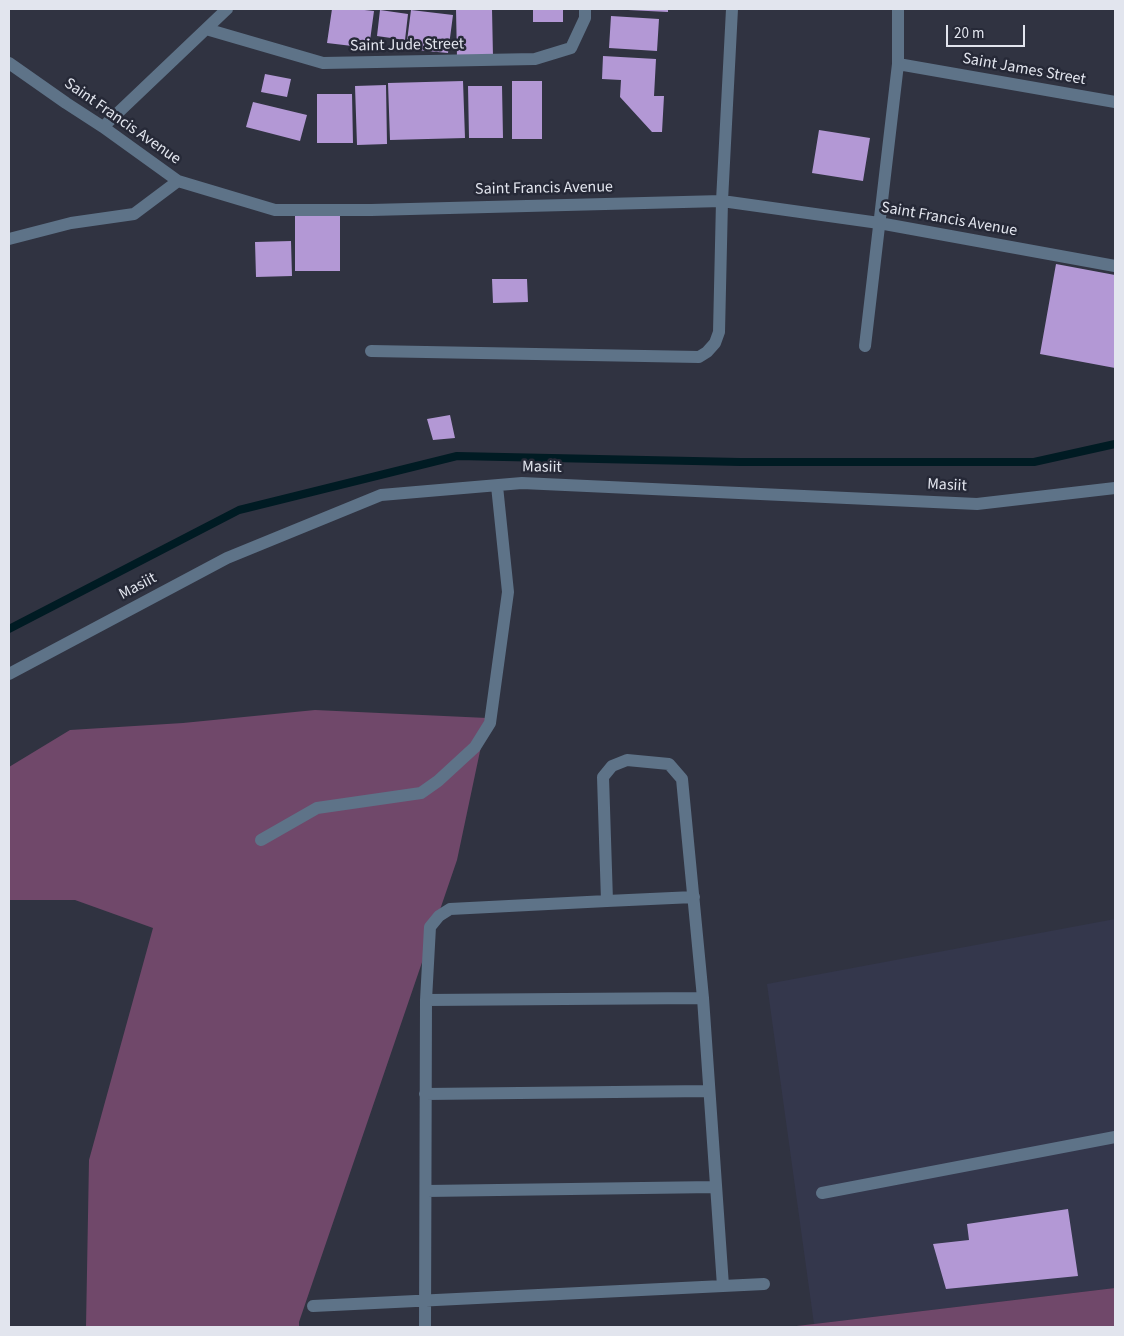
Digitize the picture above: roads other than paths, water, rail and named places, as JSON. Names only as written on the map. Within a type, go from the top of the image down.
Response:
[{"type":"street","points":[[103,127],[227,9]]},
{"type":"street","name":"Saint Jude Street","points":[[206,29],[323,64],[535,59],[571,48],[585,18],[585,9]]},
{"type":"street","points":[[371,351],[699,356],[707,352],[715,343],[719,332],[722,201],[732,9]]},
{"type":"street","points":[[864,346],[898,64],[898,9]]},
{"type":"street","name":"Saint Francis Avenue","points":[[9,63],[178,181],[275,210],[371,210],[722,201],[879,223],[1115,266]]},
{"type":"street","name":"Saint James Street","points":[[898,64],[1115,102]]},
{"type":"street","points":[[9,239],[71,223],[134,214],[178,181]]},
{"type":"street","name":"Masiit","points":[[9,674],[227,558],[381,495],[522,483],[978,504],[1115,488]]},
{"type":"street","points":[[261,840],[317,808],[421,792],[438,781],[475,747],[490,723],[508,592],[497,486]]},
{"type":"street","points":[[607,901],[603,777],[612,766],[626,760],[669,764],[682,779],[703,998],[723,1286]]},
{"type":"street","points":[[425,1327],[426,1000],[430,927],[439,916],[450,909],[694,897]]},
{"type":"street","points":[[426,1000],[703,998]]},
{"type":"street","points":[[426,1094],[709,1091]]},
{"type":"street","points":[[822,1193],[1115,1137]]},
{"type":"street","points":[[426,1191],[715,1187]]},
{"type":"street","points":[[313,1306],[764,1284]]},
{"type":"waterway","points":[[9,629],[239,510],[457,456],[740,462],[1034,462],[1115,444]]}]
